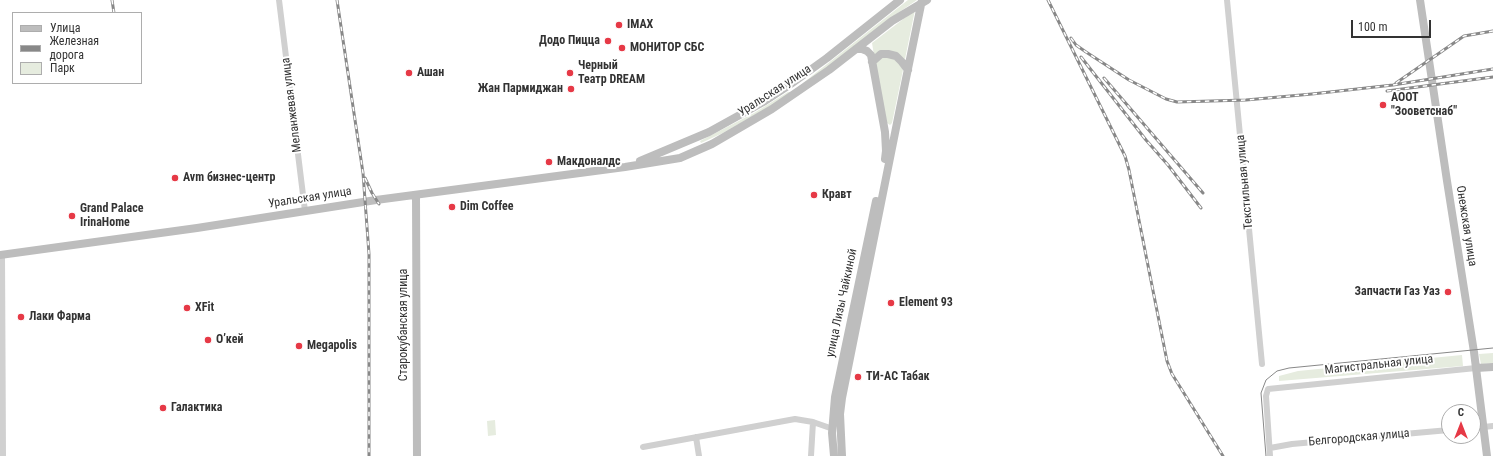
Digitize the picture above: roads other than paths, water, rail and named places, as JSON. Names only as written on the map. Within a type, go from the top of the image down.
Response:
[{"type":"main road","name":"Уральская улица","points":[[624,167],[686,143],[709,132],[788,86],[833,53],[900,0]]},
{"type":"main road","name":"Онежская улица","points":[[1420,0],[1476,368],[1486,456]]},
{"type":"main road","name":"Уральская улица","points":[[1,255],[680,158],[706,147],[772,108],[810,83],[892,21],[924,1]]},
{"type":"main road","points":[[888,156],[924,1]]},
{"type":"main road","points":[[856,49],[867,51],[870,55],[885,132],[888,156]]},
{"type":"main road","points":[[872,62],[881,54],[896,56],[908,70]]},
{"type":"main road","points":[[788,86],[794,87],[810,83]]},
{"type":"main road","points":[[686,143],[693,146],[706,147]]},
{"type":"main road","name":"улица Лизы Чайкиной","points":[[834,456],[833,429],[835,397],[888,156]]},
{"type":"main road","name":"улица Лизы Чайкиной","points":[[842,456],[840,414],[842,398],[888,156]]},
{"type":"main road","name":"Старокубанская улица","points":[[416,195],[417,456]]},
{"type":"main road","name":"Магистральная улица","points":[[1476,368],[1493,366]]},
{"type":"street","name":"Меланжевая улица","points":[[279,0],[305,211]]},
{"type":"street","name":"Текстильная улица","points":[[1226,0],[1262,364]]},
{"type":"street","points":[[1,255],[3,456]]},
{"type":"street","name":"Магистральная улица","points":[[1270,448],[1266,396],[1268,390],[1476,368]]},
{"type":"street","points":[[643,447],[795,419],[813,422],[833,429]]},
{"type":"street","points":[[811,456],[813,422]]},
{"type":"street","points":[[1483,427],[1493,426]]},
{"type":"street","name":"Белгородская улица","points":[[1270,448],[1292,444],[1441,431]]},
{"type":"street","points":[[696,437],[699,456]]},
{"type":"street","points":[[1270,448],[1270,456]]},
{"type":"tram line","points":[[1266,456],[1261,393],[1266,380],[1277,371],[1289,368],[1493,348]]},
{"type":"railway","points":[[112,0],[114,12]]},
{"type":"railway","points":[[337,0],[363,173],[369,254],[369,456]]},
{"type":"railway","points":[[1048,0],[1125,156],[1167,361],[1172,374],[1223,456]]},
{"type":"railway","points":[[1396,83],[1464,36],[1493,31]]},
{"type":"railway","points":[[1071,38],[1076,45],[1129,80],[1166,99],[1177,102],[1246,100],[1312,94],[1393,85],[1493,69]]},
{"type":"railway","points":[[1081,57],[1201,208]]},
{"type":"railway","points":[[1387,91],[1493,77]]},
{"type":"railway","points":[[1104,78],[1203,193]]},
{"type":"railway","points":[[365,178],[379,204]]},
{"type":"place","name":"IMAX","points":[[619,25]]},
{"type":"place","name":"Додо Пицца","points":[[608,41]]},
{"type":"place","name":"МОНИТОР СБС","points":[[622,48]]},
{"type":"place","name":"Ашан","points":[[409,73]]},
{"type":"place","name":"Черный Театр DREAM","points":[[570,73]]},
{"type":"place","name":"Жан Пармиджан","points":[[571,89]]},
{"type":"place","name":"АООТ \"Зооветснаб\"","points":[[1383,105]]},
{"type":"place","name":"Макдоналдс","points":[[549,162]]},
{"type":"place","name":"Avm бизнес-центр","points":[[175,178]]},
{"type":"place","name":"Кравт","points":[[814,195]]},
{"type":"place","name":"Dim Coffee","points":[[452,207]]},
{"type":"place","name":"Grand Palace IrinaHome","points":[[72,216]]},
{"type":"place","name":"Запчасти Газ Уаз","points":[[1448,292]]},
{"type":"place","name":"Element 93","points":[[891,303]]},
{"type":"place","name":"XFit","points":[[187,308]]},
{"type":"place","name":"Лаки Фарма","points":[[21,317]]},
{"type":"place","name":"О’кей","points":[[208,340]]},
{"type":"place","name":"Megapolis","points":[[299,346]]},
{"type":"place","name":"ТИ-АС Табак","points":[[858,377]]},
{"type":"place","name":"Галактика","points":[[163,408]]}]
